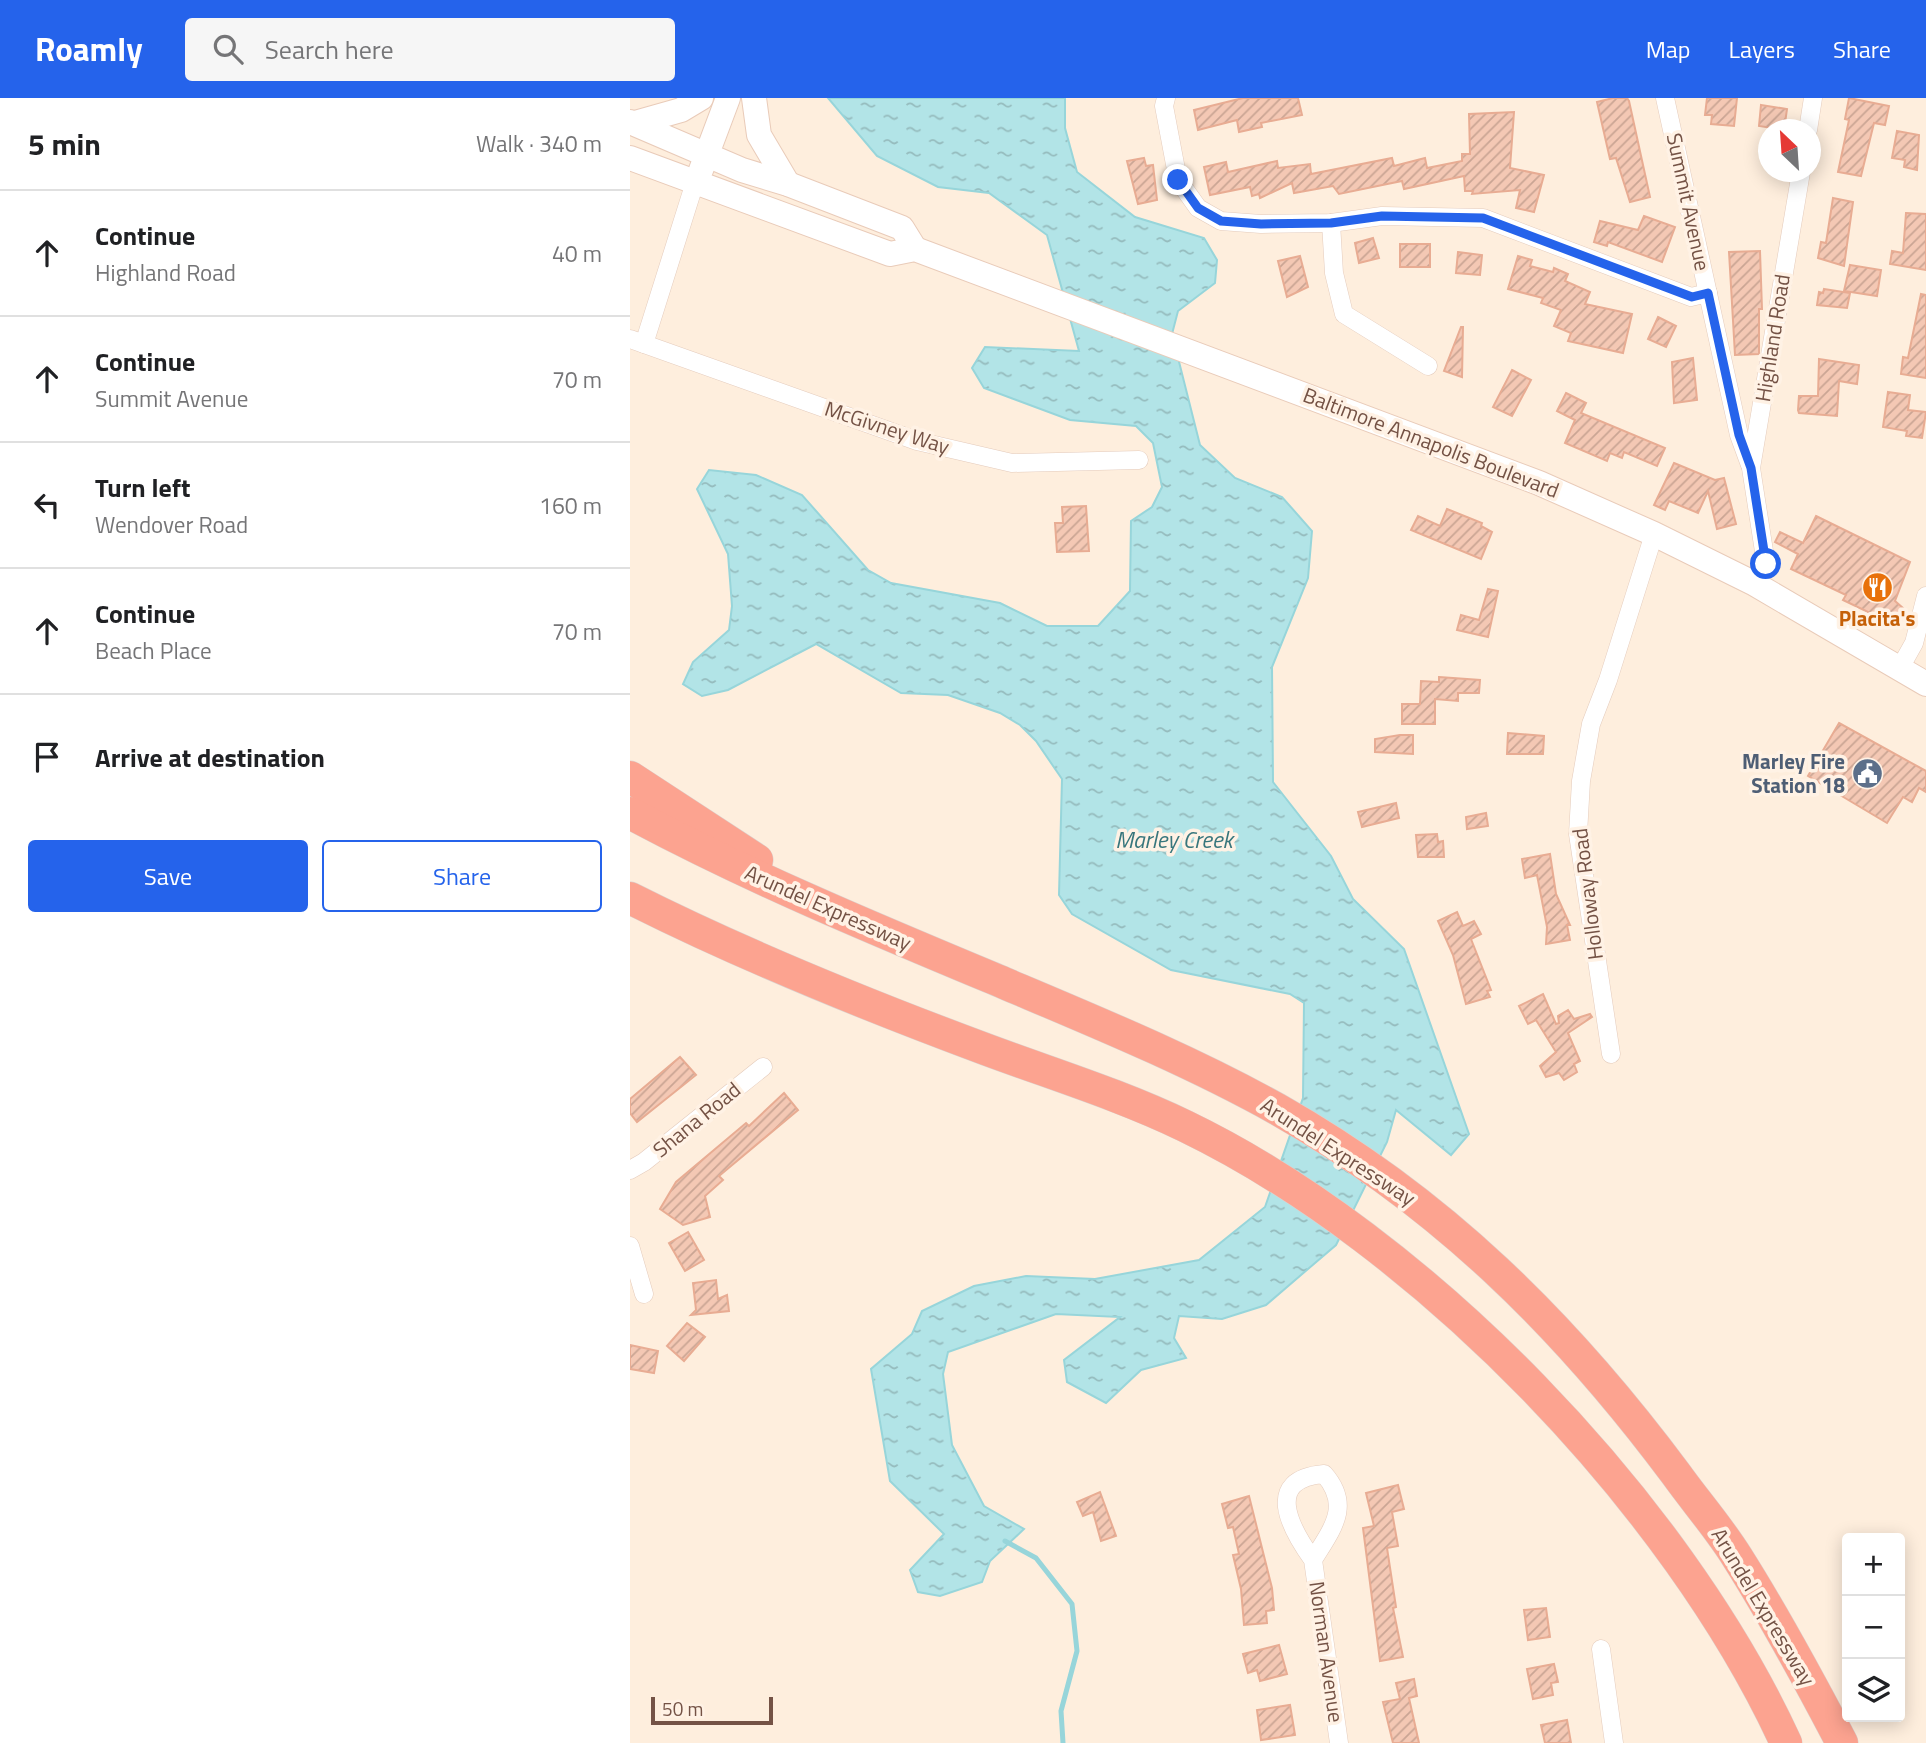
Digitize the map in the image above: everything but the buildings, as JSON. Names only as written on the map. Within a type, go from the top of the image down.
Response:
[{"type":"highway","points":[[630,777],[840,915]]},
{"type":"highway","name":"Arundel Expressway","points":[[630,813],[714,858],[840,915],[1135,1038],[1273,1107],[1403,1193],[1465,1239],[1548,1319],[1629,1411],[1736,1555],[1842,1743]]},
{"type":"highway","points":[[630,898],[771,965],[986,1050],[1070,1078],[1186,1126],[1245,1159],[1319,1207],[1378,1250],[1438,1298],[1504,1358],[1625,1493],[1707,1605],[1786,1743]]},
{"type":"main road","points":[[632,123],[681,110],[701,98]]},
{"type":"main road","points":[[695,182],[708,156],[728,98]]},
{"type":"main road","points":[[754,98],[759,135],[788,184]]},
{"type":"main road","name":"Baltimore Annapolis Boulevard","points":[[632,123],[708,156],[902,228],[915,249]]},
{"type":"main road","name":"Baltimore Annapolis Boulevard","points":[[630,158],[890,254],[915,249],[1520,475],[1654,534],[1753,583],[1926,684]]},
{"type":"street","points":[[1166,98],[1164,106],[1178,180],[1198,208],[1221,221],[1261,224],[1331,223],[1382,216],[1483,218],[1692,297],[1708,293]]},
{"type":"street","name":"Summit Avenue","points":[[1665,98],[1739,435],[1751,468]]},
{"type":"street","points":[[1810,119],[1813,98]]},
{"type":"street","name":"McGivney Way","points":[[695,182],[637,342],[916,442],[1012,463],[1139,460]]},
{"type":"street","name":"Highland Road","points":[[1753,583],[1766,564],[1751,468],[1799,182]]},
{"type":"street","points":[[1331,223],[1334,273],[1344,314],[1428,366]]},
{"type":"street","name":"Holloway Road","points":[[1611,1054],[1578,834],[1581,781],[1591,724],[1608,680],[1654,534]]},
{"type":"street","points":[[1900,668],[1914,643],[1926,596]]},
{"type":"street","name":"Shana Road","points":[[630,1170],[644,1162],[762,1067]]},
{"type":"street","points":[[630,1246],[644,1294]]},
{"type":"street","name":"Norman Avenue","points":[[1313,1560],[1339,1743]]},
{"type":"street","points":[[1601,1649],[1614,1743]]},
{"type":"water","name":"Marley Creek","points":[[828,98],[1065,98],[1065,128],[1077,172],[1135,217],[1204,238],[1217,260],[1215,283],[1178,311],[1172,334],[1200,445],[1235,478],[1282,497],[1312,531],[1308,578],[1272,667],[1273,782],[1331,856],[1353,899],[1404,949],[1469,1134],[1451,1155],[1396,1110],[1387,1142],[1336,1245],[1266,1305],[1222,1319],[1179,1316],[1174,1338],[1186,1358],[1141,1370],[1106,1403],[1067,1382],[1064,1360],[1120,1317],[1056,1314],[948,1352],[943,1374],[952,1445],[984,1506],[1024,1529],[990,1561],[982,1582],[940,1596],[918,1592],[910,1570],[944,1534],[890,1481],[871,1369],[912,1334],[922,1311],[974,1286],[1026,1276],[1095,1279],[1199,1260],[1265,1207],[1303,1098],[1304,1003],[1290,994],[1171,970],[1072,914],[1059,895],[1062,779],[1036,741],[1020,725],[1000,713],[948,695],[901,693],[816,644],[728,690],[702,696],[683,684],[693,662],[729,630],[732,606],[728,554],[697,489],[709,470],[756,475],[802,495],[868,570],[891,583],[1000,603],[1047,626],[1098,626],[1130,591],[1131,521],[1152,507],[1162,487],[1153,443],[1136,426],[1070,420],[984,388],[972,368],[985,347],[1079,351],[1047,235],[989,193],[938,187],[877,156]]},
{"type":"waterway","name":"Marley Creek","points":[[1005,1541],[1036,1558],[1072,1604],[1077,1651],[1061,1711],[1063,1743]]},
{"type":"place","name":"Placita's","points":[[1877,587]]},
{"type":"place","name":"Marley Fire Station 18","points":[[1868,774]]},
{"type":"route","points":[[1178,180],[1198,208],[1221,221],[1261,224],[1331,223],[1382,216],[1434,215],[1483,218],[1692,297],[1708,293],[1739,435],[1751,468],[1766,564]]}]
